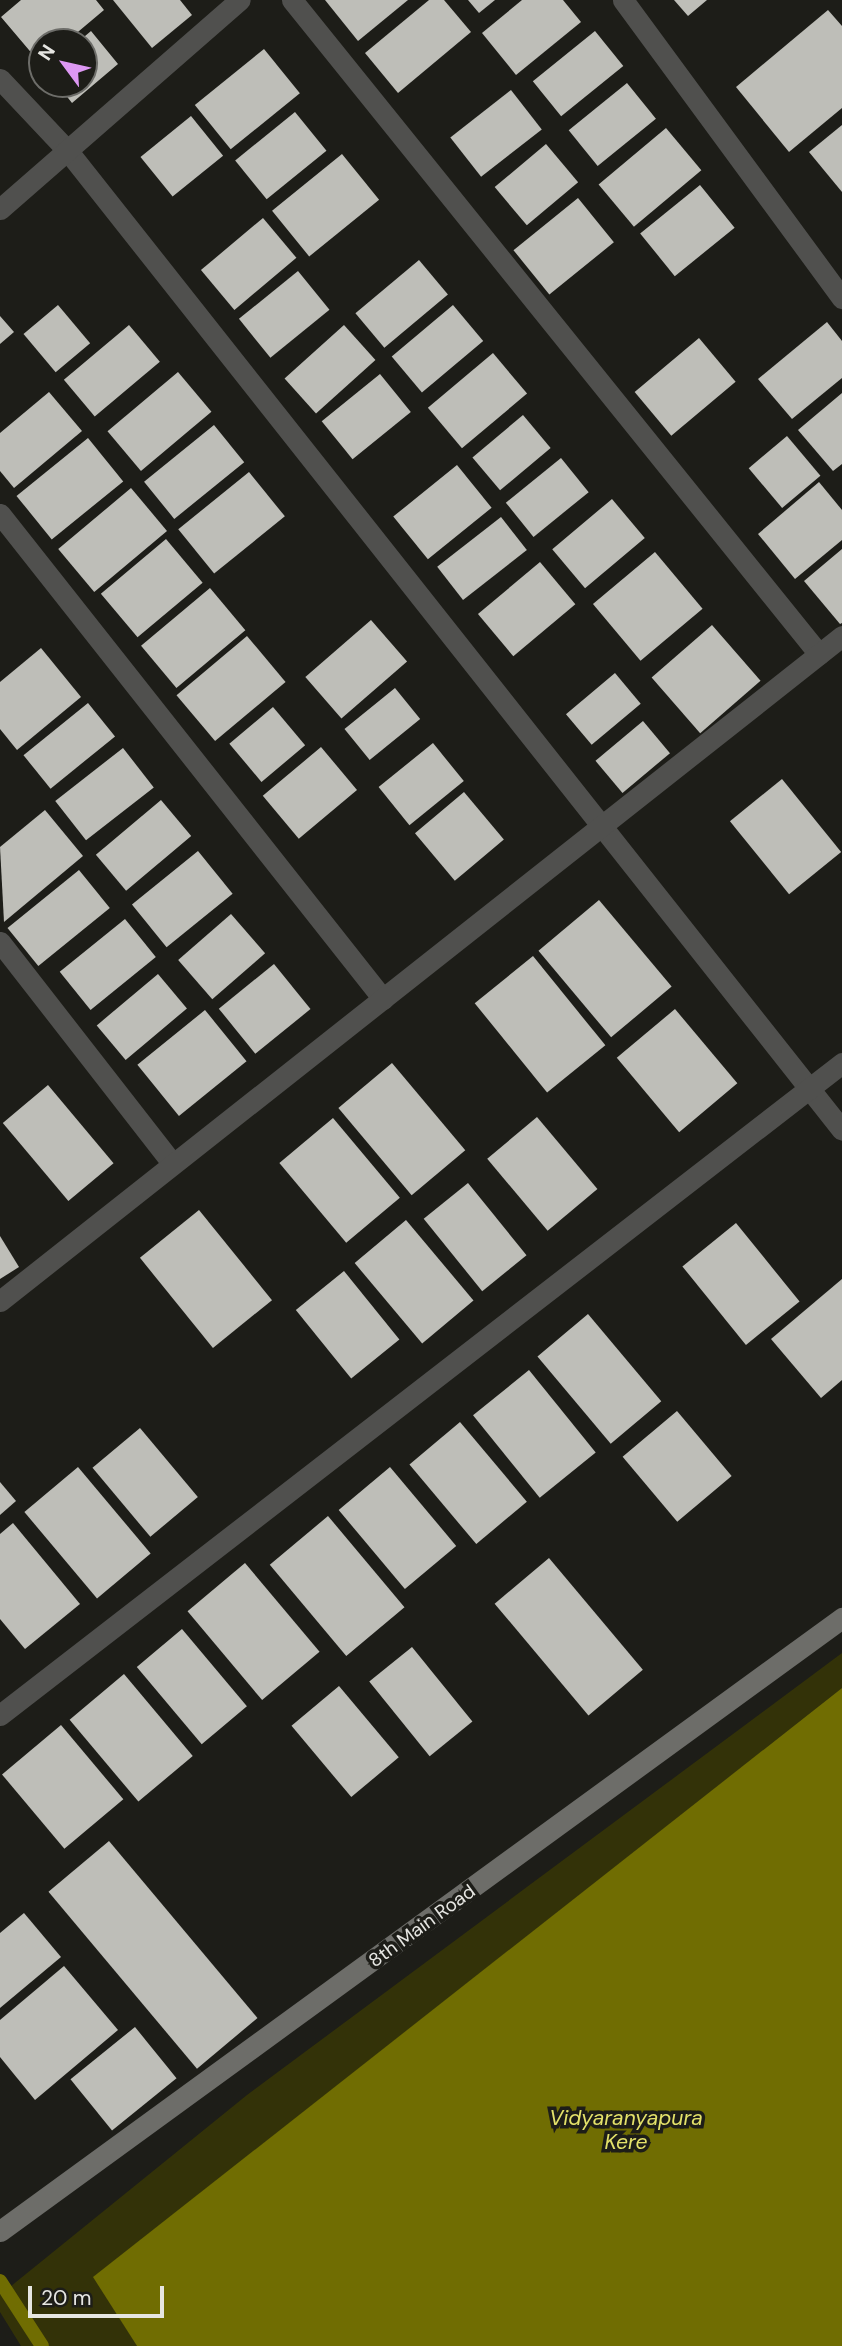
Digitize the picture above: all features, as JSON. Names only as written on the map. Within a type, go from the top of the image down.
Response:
[{"type":"street","points":[[0,209],[240,0]]},
{"type":"street","points":[[292,0],[819,654]]},
{"type":"street","points":[[623,0],[842,298]]},
{"type":"street","points":[[0,79],[67,150],[842,1130]]},
{"type":"street","points":[[0,514],[383,999]]},
{"type":"street","points":[[0,1301],[842,636]]},
{"type":"street","points":[[0,942],[173,1164]]},
{"type":"street","points":[[0,1715],[842,1063]]},
{"type":"street","name":"8th Main Road","points":[[3,2223],[842,1618]]},
{"type":"shaded area","points":[[842,1653],[842,1688],[94,2277],[137,2346],[21,2346],[0,2312],[0,2295],[247,2095]]},
{"type":"water","name":"Vidyaranyapura Kere","points":[[842,1688],[842,2346],[137,2346],[93,2277]]},
{"type":"building","points":[[21,0],[96,0],[104,10],[83,28],[28,28],[28,49],[1,17]]},
{"type":"building","points":[[113,0],[180,0],[192,15],[152,48]]},
{"type":"building","points":[[325,0],[408,0],[358,41]]},
{"type":"building","points":[[429,0],[444,0],[471,32],[398,93],[365,53]]},
{"type":"building","points":[[468,0],[495,0],[479,13]]},
{"type":"building","points":[[522,0],[563,0],[581,22],[516,75],[482,33]]},
{"type":"building","points":[[674,0],[707,0],[688,16]]},
{"type":"building","points":[[828,10],[842,26],[842,108],[789,152],[736,87]]},
{"type":"building","points":[[595,31],[623,66],[561,116],[533,81]]},
{"type":"building","points":[[98,40],[118,64],[98,81]]},
{"type":"building","points":[[264,49],[300,93],[231,149],[195,105]]},
{"type":"building","points":[[627,83],[656,119],[598,166],[569,130]]},
{"type":"building","points":[[511,90],[542,129],[481,177],[450,137]]},
{"type":"building","points":[[295,112],[326,151],[267,199],[235,160]]},
{"type":"building","points":[[191,116],[223,156],[173,197],[140,157]]},
{"type":"building","points":[[842,125],[842,192],[809,152]]},
{"type":"building","points":[[666,128],[701,170],[634,227],[599,185]]},
{"type":"building","points":[[546,144],[578,182],[527,225],[495,187]]},
{"type":"building","points":[[342,154],[379,200],[309,256],[272,211]]},
{"type":"building","points":[[700,185],[735,228],[675,276],[640,233]]},
{"type":"building","points":[[578,198],[614,242],[549,295],[513,250]]},
{"type":"building","points":[[263,218],[296,258],[234,310],[201,270]]},
{"type":"building","points":[[419,260],[448,294],[384,348],[355,313]]},
{"type":"building","points":[[298,271],[329,310],[270,358],[239,319]]},
{"type":"building","points":[[58,305],[90,343],[56,372],[24,334]]},
{"type":"building","points":[[453,305],[483,341],[422,392],[392,356]]},
{"type":"building","points":[[0,316],[14,332],[0,344]]},
{"type":"building","points":[[827,322],[842,341],[842,378],[792,419],[758,379]]},
{"type":"building","points":[[129,325],[160,362],[95,416],[64,380]]},
{"type":"building","points":[[344,325],[375,360],[316,413],[285,379]]},
{"type":"building","points":[[699,338],[736,382],[671,436],[635,392]]},
{"type":"building","points":[[493,353],[527,394],[462,448],[428,408]]},
{"type":"building","points":[[178,372],[211,412],[141,471],[108,431]]},
{"type":"building","points":[[380,374],[411,412],[353,459],[322,421]]},
{"type":"building","points":[[49,392],[82,431],[14,488],[0,471],[0,433]]},
{"type":"building","points":[[842,393],[842,464],[833,471],[798,430]]},
{"type":"building","points":[[523,415],[551,448],[500,490],[472,457]]},
{"type":"building","points":[[214,425],[244,462],[174,519],[144,482]]},
{"type":"building","points":[[787,436],[820,476],[782,508],[749,468]]},
{"type":"building","points":[[88,438],[123,482],[52,539],[17,496]]},
{"type":"building","points":[[561,458],[589,492],[534,537],[506,503]]},
{"type":"building","points":[[457,465],[492,508],[428,559],[393,517]]},
{"type":"building","points":[[249,472],[285,516],[214,574],[178,529]]},
{"type":"building","points":[[819,482],[842,510],[842,540],[795,579],[758,534]]},
{"type":"building","points":[[131,488],[167,531],[94,592],[58,549]]},
{"type":"building","points":[[612,499],[645,538],[585,588],[552,549]]},
{"type":"building","points":[[501,517],[527,550],[463,600],[437,567]]},
{"type":"building","points":[[166,539],[203,583],[138,637],[101,594]]},
{"type":"building","points":[[842,549],[842,623],[840,624],[804,581]]},
{"type":"building","points":[[655,552],[703,609],[641,661],[593,604]]},
{"type":"building","points":[[540,562],[575,604],[513,656],[478,614]]},
{"type":"building","points":[[210,588],[245,630],[176,688],[141,646]]},
{"type":"building","points":[[371,620],[407,662],[341,719],[305,677]]},
{"type":"building","points":[[712,625],[761,681],[700,733],[652,677]]},
{"type":"building","points":[[247,636],[286,682],[215,741],[177,695]]},
{"type":"building","points":[[41,648],[81,697],[17,750],[0,729],[0,682]]},
{"type":"building","points":[[615,673],[641,704],[592,745],[566,714]]},
{"type":"building","points":[[395,688],[420,719],[370,760],[344,729]]},
{"type":"building","points":[[88,703],[115,736],[51,789],[23,755]]},
{"type":"building","points":[[273,707],[305,745],[261,782],[229,744]]},
{"type":"building","points":[[643,721],[670,753],[623,793],[596,761]]},
{"type":"building","points":[[433,743],[464,781],[409,825],[379,787]]},
{"type":"building","points":[[321,747],[357,790],[299,839],[263,796]]},
{"type":"building","points":[[123,748],[154,787],[86,840],[55,801]]},
{"type":"building","points":[[782,779],[841,852],[789,894],[730,821]]},
{"type":"building","points":[[464,792],[504,839],[455,881],[415,833]]},
{"type":"building","points":[[161,800],[191,836],[126,891],[96,855]]},
{"type":"building","points":[[45,810],[83,856],[4,922],[0,847]]},
{"type":"building","points":[[198,851],[233,894],[167,947],[132,904]]},
{"type":"building","points":[[79,870],[110,908],[38,966],[8,928]]},
{"type":"building","points":[[599,900],[672,987],[611,1037],[538,951]]},
{"type":"building","points":[[231,914],[265,953],[212,999],[178,960]]},
{"type":"building","points":[[125,919],[156,957],[91,1010],[60,972]]},
{"type":"building","points":[[533,956],[605,1045],[547,1093],[475,1003]]},
{"type":"building","points":[[274,964],[311,1009],[255,1054],[219,1009]]},
{"type":"building","points":[[158,974],[187,1008],[126,1060],[97,1025]]},
{"type":"building","points":[[675,1009],[737,1083],[679,1132],[617,1058]]},
{"type":"building","points":[[205,1010],[247,1061],[179,1116],[137,1065]]},
{"type":"building","points":[[392,1063],[465,1150],[412,1195],[338,1108]]},
{"type":"building","points":[[48,1085],[114,1163],[68,1201],[3,1123]]},
{"type":"building","points":[[537,1117],[597,1189],[548,1231],[487,1159]]},
{"type":"building","points":[[333,1118],[400,1198],[346,1243],[279,1163]]},
{"type":"building","points":[[468,1183],[527,1255],[482,1291],[424,1219]]},
{"type":"building","points":[[199,1210],[272,1300],[213,1348],[140,1258]]},
{"type":"building","points":[[406,1220],[473,1300],[422,1344],[355,1263]]},
{"type":"building","points":[[736,1223],[800,1301],[746,1345],[682,1266]]},
{"type":"building","points":[[0,1236],[19,1267],[0,1279]]},
{"type":"building","points":[[344,1271],[399,1339],[351,1378],[296,1310]]},
{"type":"building","points":[[842,1279],[842,1380],[821,1398],[771,1339]]},
{"type":"building","points":[[588,1314],[661,1401],[611,1444],[537,1356]]},
{"type":"building","points":[[529,1370],[596,1452],[540,1498],[473,1415]]},
{"type":"building","points":[[677,1411],[732,1476],[677,1522],[623,1457]]},
{"type":"building","points":[[460,1422],[527,1502],[476,1544],[409,1464]]},
{"type":"building","points":[[140,1428],[198,1497],[150,1537],[93,1468]]},
{"type":"building","points":[[78,1467],[151,1554],[97,1599],[24,1512]]},
{"type":"building","points":[[390,1467],[456,1546],[405,1589],[339,1510]]},
{"type":"building","points":[[0,1482],[16,1501],[0,1515]]},
{"type":"building","points":[[328,1516],[404,1607],[346,1656],[270,1565]]},
{"type":"building","points":[[13,1523],[80,1604],[25,1649],[0,1619],[0,1534]]},
{"type":"building","points":[[549,1558],[643,1670],[588,1715],[495,1604]]},
{"type":"building","points":[[245,1563],[320,1652],[262,1700],[188,1611]]},
{"type":"building","points":[[182,1629],[247,1706],[202,1744],[137,1667]]},
{"type":"building","points":[[412,1647],[472,1722],[430,1756],[369,1682]]},
{"type":"building","points":[[124,1674],[193,1756],[138,1802],[70,1720]]},
{"type":"building","points":[[339,1686],[399,1757],[351,1797],[292,1726]]},
{"type":"building","points":[[61,1725],[123,1799],[64,1849],[2,1774]]},
{"type":"building","points":[[109,1841],[257,2018],[197,2069],[48,1892]]},
{"type":"building","points":[[24,1913],[61,1957],[0,2008],[0,1933]]},
{"type":"building","points":[[64,1966],[118,2030],[35,2100],[0,2057],[0,2020]]},
{"type":"building","points":[[135,2027],[177,2078],[112,2131],[70,2079]]},
{"type":"waterway","points":[[0,2281],[42,2346]]}]
